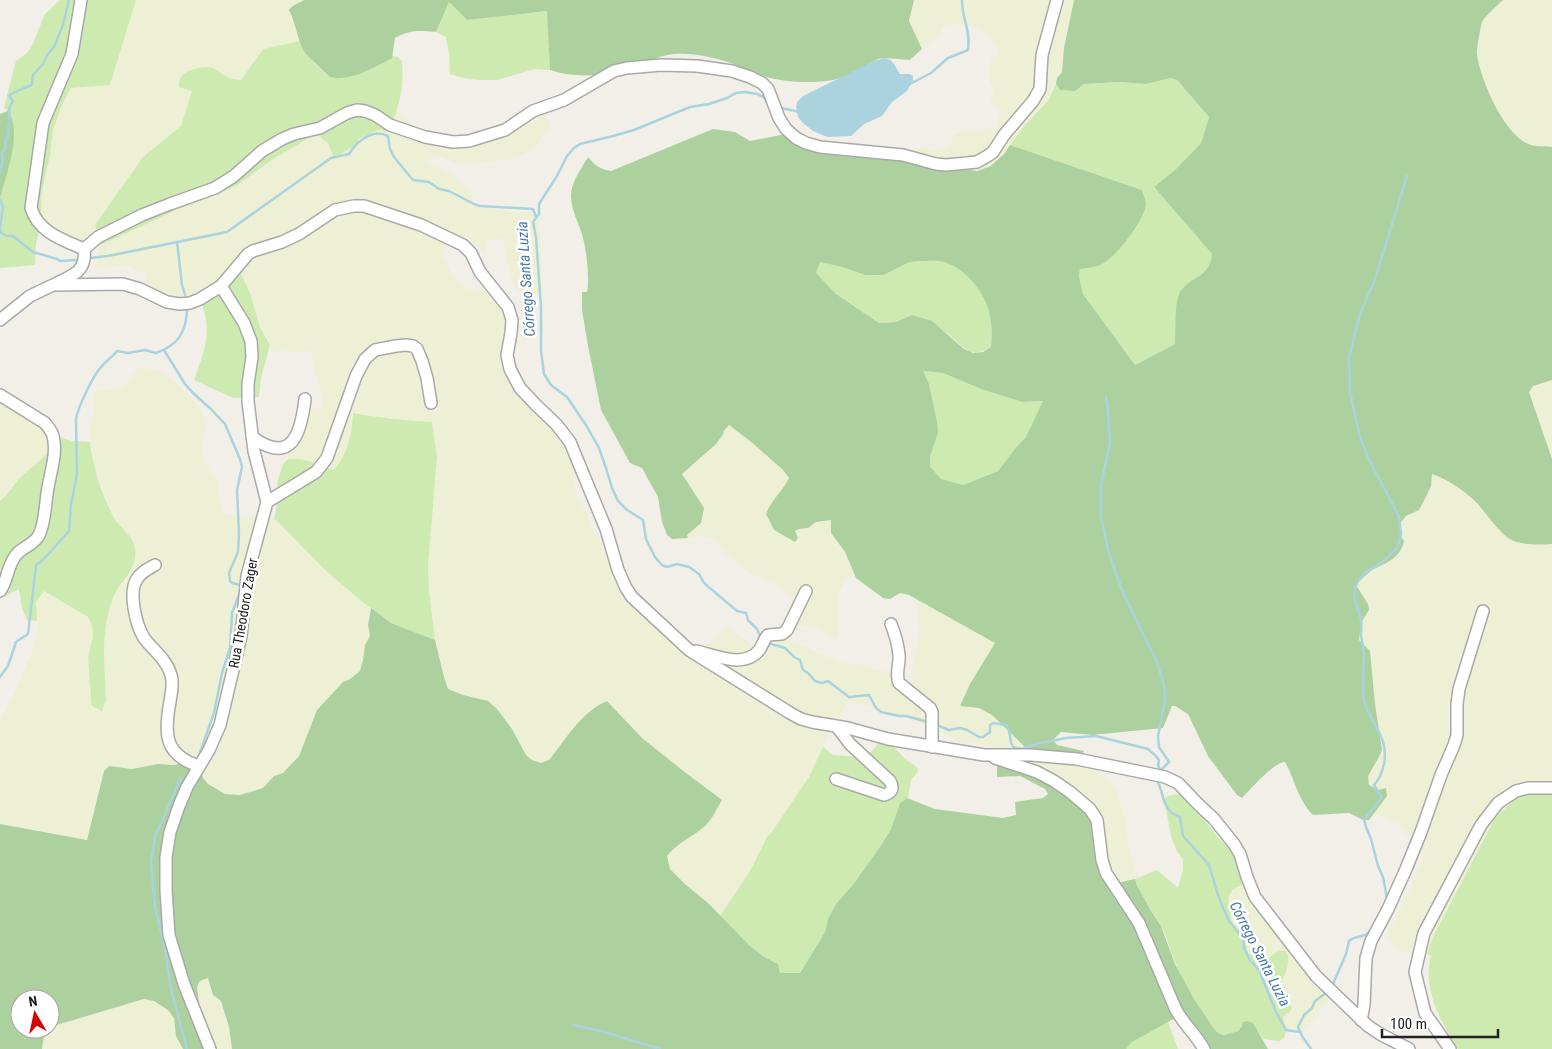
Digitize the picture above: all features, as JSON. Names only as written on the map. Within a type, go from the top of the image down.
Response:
[{"type":"street","points":[[81,0],[72,54],[43,123],[31,208],[34,216],[44,228],[66,242],[84,249]]},
{"type":"street","points":[[84,249],[98,237],[142,215],[215,188],[234,176],[262,151],[282,139],[320,128],[357,110],[375,115],[390,125],[405,131],[432,139],[453,142],[469,141],[505,130],[533,111],[564,100],[614,71],[634,67],[697,66],[732,71],[750,77],[762,83],[768,89],[779,118],[786,129],[796,138],[806,143],[903,155],[946,166],[977,162],[993,152],[1004,135],[1033,101],[1040,89],[1042,55],[1057,0]]},
{"type":"street","points":[[53,285],[123,284],[132,286],[167,302],[190,303],[221,286],[248,254],[290,238],[309,228],[335,210],[348,207],[364,206],[421,224],[463,245],[471,253],[480,272],[508,307],[512,320],[507,355],[510,369],[520,388],[556,424],[570,442],[606,529],[618,570],[626,588],[637,603],[690,650],[801,719],[888,739],[984,755],[1077,759],[1165,777],[1178,783],[1214,819],[1234,844],[1240,854],[1252,890],[1259,903],[1279,926],[1316,976],[1361,1020],[1380,1034],[1409,1049]]},
{"type":"street","points":[[0,320],[30,296],[73,275],[83,265],[84,249]]},
{"type":"street","points":[[83,265],[96,284]]},
{"type":"street","name":"Rua Theodoro Zager","points":[[210,1049],[184,984],[168,935],[166,856],[170,832],[187,787],[209,750],[220,725],[239,649],[247,576],[267,502],[254,451],[248,401],[248,384],[252,357],[251,341],[244,323],[221,286]]},
{"type":"street","points":[[267,502],[316,472],[327,458],[361,365],[375,350],[396,346],[414,346],[422,361],[431,403]]},
{"type":"street","points":[[0,395],[45,423],[53,435],[54,455],[43,523],[39,535],[35,542],[16,555],[10,564],[0,591]]},
{"type":"street","points":[[252,437],[262,444],[272,447],[288,446],[299,430],[303,420],[305,399]]},
{"type":"street","points":[[155,565],[142,572],[136,580],[133,591],[135,615],[140,632],[161,656],[171,675],[172,691],[167,731],[170,747],[187,761],[199,766]]},
{"type":"street","points":[[690,650],[735,660],[754,655],[760,650],[768,635],[782,634],[787,630],[806,590]]},
{"type":"street","points":[[1361,1020],[1364,1005],[1365,966],[1371,941],[1406,869],[1454,745],[1459,689],[1484,611]]},
{"type":"street","points":[[891,624],[896,635],[899,657],[897,678],[899,683],[930,708],[932,712],[932,747]]},
{"type":"street","points":[[836,779],[884,795],[889,794],[892,790],[890,781],[850,744],[837,727]]},
{"type":"street","points":[[984,755],[1037,772],[1070,792],[1090,809],[1097,820],[1102,860],[1106,873],[1139,923],[1176,1010],[1198,1038],[1204,1049]]},
{"type":"street","points":[[1450,1049],[1425,1013],[1415,972],[1424,933],[1481,825],[1498,803],[1516,791],[1528,788],[1552,788]]},
{"type":"green space","points":[[60,0],[136,0],[110,85],[71,88],[62,105],[53,130],[42,191],[35,265],[0,268],[0,199],[13,140],[10,118],[4,107],[16,61],[27,53],[32,46],[45,14]]},
{"type":"green space","points":[[136,0],[304,0],[292,5],[289,10],[300,41],[263,49],[241,80],[231,80],[212,68],[192,90],[181,126],[143,157],[95,225],[101,245],[172,212],[216,195],[254,175],[275,158],[319,132],[321,138],[328,143],[334,158],[358,144],[358,139],[378,130],[387,130],[397,111],[413,126],[432,138],[468,143],[489,141],[521,129],[545,113],[551,126],[534,148],[525,154],[511,159],[476,164],[455,163],[437,155],[424,162],[453,175],[472,193],[470,203],[475,206],[489,210],[537,215],[540,232],[543,294],[529,295],[520,293],[512,279],[504,250],[505,238],[485,241],[487,259],[479,247],[466,237],[455,234],[449,236],[444,247],[443,256],[451,272],[462,285],[471,290],[481,292],[495,290],[508,308],[512,348],[519,374],[559,422],[577,449],[588,459],[575,476],[574,482],[577,497],[624,590],[691,653],[706,645],[728,627],[757,649],[763,657],[778,641],[787,640],[842,663],[855,664],[893,673],[910,687],[913,683],[912,671],[919,632],[917,599],[922,601],[996,643],[970,684],[961,706],[979,708],[992,715],[1028,750],[1078,763],[1098,773],[1117,792],[1124,815],[1130,852],[1139,877],[1116,883],[1109,874],[1100,826],[1012,762],[1015,750],[957,741],[929,724],[850,700],[834,724],[809,778],[769,836],[767,835],[750,871],[720,916],[670,869],[667,856],[674,848],[706,825],[714,794],[642,738],[607,701],[571,731],[549,760],[541,763],[532,760],[526,755],[512,729],[497,709],[487,701],[448,689],[435,640],[429,590],[432,422],[378,418],[353,413],[348,445],[341,462],[334,470],[300,459],[288,459],[288,453],[305,426],[310,409],[323,406],[321,391],[313,365],[312,350],[295,353],[269,349],[270,344],[260,328],[250,293],[239,271],[186,306],[146,288],[146,275],[128,266],[97,268],[100,245],[91,247],[40,227],[42,191],[53,130],[62,105],[71,88],[110,84]]},
{"type":"green space","points":[[304,0],[914,0],[909,21],[922,49],[910,60],[878,59],[842,78],[817,82],[773,79],[718,59],[682,54],[663,56],[612,73],[571,75],[550,70],[547,11],[467,20],[449,2],[436,32],[415,31],[400,35],[395,38],[392,58],[362,73],[345,78],[337,78],[328,76],[302,48],[289,10]]},
{"type":"green space","points":[[914,0],[1074,0],[1064,48],[1062,72],[1057,78],[1048,101],[1024,125],[1005,153],[991,166],[977,171],[959,169],[906,154],[915,148],[924,147],[932,150],[945,148],[951,143],[954,135],[961,132],[996,129],[1001,109],[990,102],[994,89],[989,80],[991,58],[998,55],[991,36],[972,26],[950,23],[922,49],[909,21]]},
{"type":"green space","points":[[1074,0],[1503,0],[1486,16],[1481,24],[1477,53],[1483,78],[1501,117],[1517,137],[1530,145],[1552,147],[1552,380],[1533,386],[1529,392],[1552,459],[1552,544],[1539,545],[1511,540],[1500,531],[1470,497],[1449,482],[1432,474],[1431,486],[1419,510],[1406,516],[1401,522],[1400,535],[1404,541],[1403,546],[1394,558],[1371,571],[1357,583],[1356,585],[1368,604],[1369,610],[1361,623],[1359,640],[1370,651],[1382,750],[1368,776],[1369,785],[1378,790],[1386,788],[1387,796],[1369,820],[1363,820],[1349,813],[1313,815],[1300,796],[1285,762],[1280,763],[1269,771],[1242,798],[1237,795],[1208,756],[1188,714],[1175,706],[1172,706],[1163,728],[1092,735],[1061,732],[1053,740],[1057,745],[1084,751],[1079,763],[1028,750],[992,715],[979,708],[960,706],[970,684],[995,643],[909,595],[900,593],[890,599],[883,598],[856,578],[845,552],[831,533],[831,520],[816,522],[808,528],[795,531],[798,538],[795,542],[774,530],[766,514],[789,478],[783,470],[750,441],[729,425],[716,444],[682,474],[704,508],[701,523],[687,535],[688,538],[672,539],[667,535],[662,522],[658,497],[642,468],[630,463],[601,410],[582,310],[582,292],[587,292],[588,286],[586,254],[582,234],[573,211],[571,191],[588,157],[598,166],[611,171],[713,129],[735,132],[750,141],[796,132],[800,137],[901,159],[977,171],[991,166],[1005,153],[1010,145],[1142,190],[1146,203],[1144,212],[1128,239],[1121,248],[1100,265],[1080,269],[1079,276],[1083,294],[1135,365],[1175,344],[1176,310],[1180,292],[1208,267],[1212,254],[1154,187],[1176,169],[1201,143],[1209,117],[1177,80],[1171,78],[1146,84],[1120,82],[1084,84],[1075,91],[1060,90],[1056,84],[1057,78],[1062,72],[1064,48]],"holes":[[[938,261],[951,265],[965,274],[976,286],[985,301],[989,313],[991,347],[983,352],[973,353],[964,349],[932,321],[912,315],[896,322],[879,323],[836,294],[816,273],[820,262],[865,275],[884,275],[910,262]],[[923,371],[943,373],[981,389],[1022,402],[1043,401],[1026,437],[998,471],[963,485],[941,479],[930,466],[930,457],[938,432],[929,384]]]},
{"type":"green space","points":[[1503,0],[1552,0],[1552,146],[1536,147],[1524,142],[1509,129],[1498,112],[1485,85],[1476,53],[1482,22]]},
{"type":"green space","points":[[449,2],[467,20],[548,11],[550,70],[535,69],[497,80],[478,80],[450,74],[446,37],[436,32]]},
{"type":"green space","points":[[300,41],[309,58],[330,77],[344,77],[372,69],[392,56],[398,57],[402,61],[400,97],[396,114],[388,131],[378,130],[358,139],[358,144],[334,158],[328,143],[321,138],[319,132],[275,158],[236,186],[172,212],[101,245],[95,225],[143,157],[181,126],[192,91],[179,87],[179,81],[184,73],[208,67],[230,78],[241,80],[263,49]]},
{"type":"green space","points":[[1171,78],[1177,80],[1209,117],[1201,143],[1176,169],[1154,187],[1212,254],[1212,262],[1207,269],[1191,282],[1177,308],[1175,344],[1135,365],[1083,294],[1079,276],[1080,269],[1095,267],[1106,261],[1128,239],[1140,220],[1146,205],[1142,190],[1010,145],[1025,125],[1048,101],[1056,84],[1060,90],[1084,84],[1120,82],[1146,84]]},
{"type":"green space","points":[[8,111],[14,130],[14,142],[0,198],[0,114]]},
{"type":"green space","points":[[820,262],[865,275],[884,275],[910,262],[944,262],[958,268],[977,286],[985,300],[989,313],[991,347],[977,352],[966,350],[943,330],[912,315],[896,322],[879,323],[836,294],[815,273]]},
{"type":"green space","points":[[239,270],[250,293],[260,327],[270,345],[261,378],[259,397],[233,398],[194,380],[204,351],[207,333],[205,313],[201,302]]},
{"type":"green space","points":[[145,368],[158,371],[172,379],[189,395],[200,409],[206,424],[201,453],[204,462],[219,483],[220,504],[224,514],[243,517],[257,516],[276,520],[326,571],[371,608],[368,625],[370,636],[365,645],[360,671],[343,682],[317,710],[299,756],[283,773],[274,776],[263,788],[240,795],[225,794],[208,784],[203,778],[182,763],[174,765],[158,764],[132,769],[109,766],[104,771],[87,840],[0,824],[0,721],[13,697],[31,653],[38,630],[36,602],[44,591],[88,617],[92,626],[93,636],[88,657],[89,691],[92,706],[105,660],[105,630],[109,611],[113,596],[130,573],[133,541],[115,519],[94,466],[89,428],[93,417],[94,393],[100,390],[124,387],[136,371]]},
{"type":"green space","points":[[922,371],[943,373],[981,389],[1022,402],[1044,401],[1026,437],[998,471],[963,485],[941,479],[930,466],[937,421],[929,384]]},
{"type":"green space","points":[[1552,380],[1552,459],[1529,392],[1532,386]]},
{"type":"green space","points":[[0,396],[50,427],[57,429],[57,436],[54,445],[19,480],[6,497],[0,501]]},
{"type":"green space","points":[[353,413],[382,418],[432,422],[437,457],[428,566],[435,640],[391,623],[365,604],[326,571],[274,519],[279,494],[277,484],[283,464],[288,459],[300,459],[334,470],[343,457],[348,443]]},
{"type":"green space","points":[[729,425],[783,470],[789,478],[785,487],[769,506],[774,530],[798,538],[794,531],[808,528],[816,522],[831,520],[835,540],[844,552],[855,577],[845,581],[839,592],[839,630],[836,639],[817,628],[798,625],[789,614],[792,599],[781,587],[749,573],[726,555],[713,539],[703,536],[688,538],[687,535],[701,523],[690,487],[682,474],[716,444],[722,432]]},
{"type":"green space","points":[[57,436],[72,441],[90,442],[96,471],[106,500],[114,518],[132,540],[135,549],[134,564],[117,590],[109,608],[104,656],[106,701],[102,711],[92,706],[91,702],[88,657],[93,636],[92,626],[88,617],[44,591],[36,602],[37,621],[27,620],[22,608],[19,589],[0,599],[0,501],[8,494],[18,480],[45,455]]},
{"type":"green space","points":[[1431,474],[1440,476],[1460,489],[1474,501],[1504,534],[1515,542],[1552,544],[1552,787],[1521,795],[1495,818],[1434,935],[1427,954],[1424,955],[1401,951],[1389,939],[1388,933],[1426,853],[1397,824],[1374,813],[1387,796],[1369,785],[1368,776],[1379,757],[1381,740],[1370,652],[1359,640],[1361,623],[1369,610],[1368,604],[1355,585],[1376,568],[1392,560],[1403,549],[1404,541],[1400,535],[1401,522],[1406,516],[1419,510],[1431,486]]},
{"type":"green space","points":[[371,608],[391,623],[435,640],[448,689],[488,701],[497,709],[512,729],[526,755],[532,760],[541,763],[549,760],[589,712],[607,701],[642,738],[722,800],[707,824],[675,847],[667,856],[670,869],[708,903],[749,945],[763,956],[778,964],[780,973],[800,973],[825,932],[828,919],[836,904],[855,882],[882,844],[891,829],[900,803],[907,798],[935,809],[1003,818],[1016,815],[1015,802],[1043,798],[1048,794],[1045,789],[1020,776],[997,777],[997,765],[1010,761],[1086,802],[1109,874],[1116,883],[1135,879],[1137,886],[1161,926],[1175,964],[1194,999],[1212,1026],[1218,1033],[1224,1035],[1238,1031],[1243,1022],[1253,1023],[1268,1049],[1209,1049],[1177,1017],[1132,1042],[1126,1049],[232,1049],[229,1027],[221,1001],[213,995],[208,978],[200,981],[197,987],[199,1003],[212,1049],[183,1049],[176,1036],[174,1018],[168,1010],[154,1001],[144,999],[60,1024],[60,989],[10,989],[10,1039],[44,1039],[42,1049],[0,1049],[0,824],[87,840],[104,771],[109,766],[132,769],[158,764],[174,765],[182,763],[200,769],[203,778],[208,784],[225,794],[240,795],[263,788],[274,776],[283,773],[299,756],[317,710],[343,682],[360,671],[365,645],[370,636],[368,625]]},
{"type":"green space","points":[[879,743],[894,747],[905,759],[917,767],[918,772],[911,780],[908,798],[900,803],[891,829],[882,844],[855,882],[836,904],[828,919],[825,932],[800,973],[780,973],[775,962],[752,948],[720,916],[750,871],[768,835],[809,777],[823,747],[833,755],[861,757],[871,752]]},
{"type":"green space","points":[[1552,787],[1552,1049],[1458,1049],[1445,1028],[1431,993],[1429,969],[1431,956],[1427,954],[1434,935],[1495,818],[1521,795]]},
{"type":"green space","points":[[1183,793],[1220,840],[1230,848],[1246,883],[1233,889],[1228,898],[1232,922],[1245,938],[1248,953],[1256,958],[1263,954],[1266,959],[1277,952],[1283,951],[1287,953],[1287,970],[1279,986],[1292,1008],[1283,1017],[1286,1031],[1284,1038],[1279,1041],[1263,1039],[1258,1031],[1242,1026],[1231,1033],[1218,1033],[1189,990],[1158,920],[1137,886],[1135,879],[1157,870],[1178,888],[1183,870],[1183,859],[1176,850],[1171,836],[1164,799],[1168,796]]},
{"type":"green space","points":[[1246,883],[1330,992],[1332,999],[1328,1000],[1302,1033],[1286,1031],[1284,1023],[1283,1017],[1292,1008],[1279,986],[1286,977],[1290,959],[1287,953],[1282,951],[1273,954],[1266,960],[1256,958],[1248,953],[1245,938],[1232,922],[1228,898],[1233,889]]},
{"type":"green space","points":[[208,978],[213,995],[220,1001],[229,1027],[232,1049],[212,1049],[199,1003],[197,987],[200,981]]},
{"type":"green space","points":[[144,999],[154,1001],[168,1010],[174,1018],[176,1036],[183,1049],[42,1049],[43,1039],[60,1039],[60,1024]]},
{"type":"green space","points":[[1168,1022],[1178,1049],[1126,1049],[1132,1042]]},
{"type":"water","points":[[885,58],[892,62],[900,74],[910,74],[913,76],[913,80],[907,91],[892,102],[882,116],[864,124],[851,136],[827,137],[813,131],[798,117],[797,102],[803,96],[874,61]]},
{"type":"waterway","name":"Córrego Santa Luzia","points":[[0,173],[3,160],[2,153],[6,147],[5,143],[8,136],[9,109],[13,101],[9,96],[32,84],[33,75],[54,47],[63,25],[69,0]]},
{"type":"waterway","points":[[908,85],[931,73],[948,58],[968,50],[969,43],[962,0]]},
{"type":"waterway","name":"Córrego Santa Luzia","points":[[761,638],[757,629],[748,620],[746,613],[737,611],[704,583],[699,574],[689,567],[677,564],[667,567],[662,565],[655,557],[646,539],[643,520],[627,510],[618,501],[599,448],[586,425],[567,397],[551,385],[544,374],[541,351],[541,307],[536,237],[533,222],[539,214],[539,204],[567,156],[580,144],[634,130],[690,107],[709,104],[736,93],[757,94],[764,97],[769,107]]},
{"type":"waterway","points":[[781,108],[800,112]]},
{"type":"waterway","name":"Córrego Santa Luzia","points":[[90,258],[227,232],[331,158],[349,154],[361,140],[377,134],[388,136],[390,149],[394,157],[413,180],[429,182],[439,189],[449,191],[480,206],[533,209],[536,217]]},
{"type":"waterway","points":[[1387,899],[1383,877],[1364,819],[1381,799],[1374,785],[1382,773],[1385,753],[1381,735],[1368,712],[1363,693],[1364,654],[1360,615],[1354,594],[1357,583],[1362,576],[1397,548],[1401,534],[1399,517],[1368,457],[1360,437],[1350,392],[1349,357],[1361,311],[1374,282],[1407,176]]},
{"type":"waterway","name":"Córrego Santa Luzia","points":[[0,199],[3,207],[0,228]]},
{"type":"waterway","name":"Córrego Santa Luzia","points":[[0,229],[1,233],[13,236],[33,252],[60,261],[76,260]]},
{"type":"waterway","points":[[177,242],[185,295]]},
{"type":"waterway","points":[[0,677],[8,666],[16,642],[28,634],[36,565],[43,560],[69,531],[71,505],[77,474],[76,419],[87,390],[99,369],[117,351],[128,353],[145,350],[156,353],[170,346],[183,332],[187,310]]},
{"type":"waterway","points":[[164,350],[185,384],[225,424],[242,467],[237,490],[238,552],[229,573],[230,581],[240,585],[241,590],[232,613],[230,648],[222,673],[214,713],[198,758]]},
{"type":"waterway","points":[[1106,397],[1110,443],[1101,485],[1101,516],[1108,550],[1124,595],[1157,662],[1164,685],[1165,701],[1158,736],[1159,747],[1169,762],[1161,770]]},
{"type":"waterway","name":"Córrego Santa Luzia","points":[[767,643],[785,648],[800,660],[803,670],[815,681],[822,683],[828,681],[849,697],[869,695],[876,708],[881,712],[928,722]]},
{"type":"waterway","name":"Córrego Santa Luzia","points":[[937,725],[949,730],[960,728],[979,737],[983,737],[990,732],[990,725],[993,723],[1006,725],[1013,747],[1022,749],[1066,738],[1096,736],[1148,749],[1159,760],[1160,770]]},
{"type":"waterway","points":[[181,778],[155,837],[151,863],[155,906],[165,949],[171,989],[187,1049]]},
{"type":"waterway","name":"Córrego Santa Luzia","points":[[1158,782],[1167,807],[1180,817],[1183,836],[1209,865],[1218,895],[1229,921],[1243,938],[1244,948],[1250,960],[1259,970],[1276,1012],[1286,1030],[1300,1032]]},
{"type":"waterway","points":[[1333,984],[1346,954],[1349,941],[1370,932]]},
{"type":"waterway","points":[[1311,1049],[1298,1027],[1304,1015],[1312,1008],[1315,1001],[1326,993]]},
{"type":"waterway","points":[[573,1025],[601,1031],[660,1049]]}]
